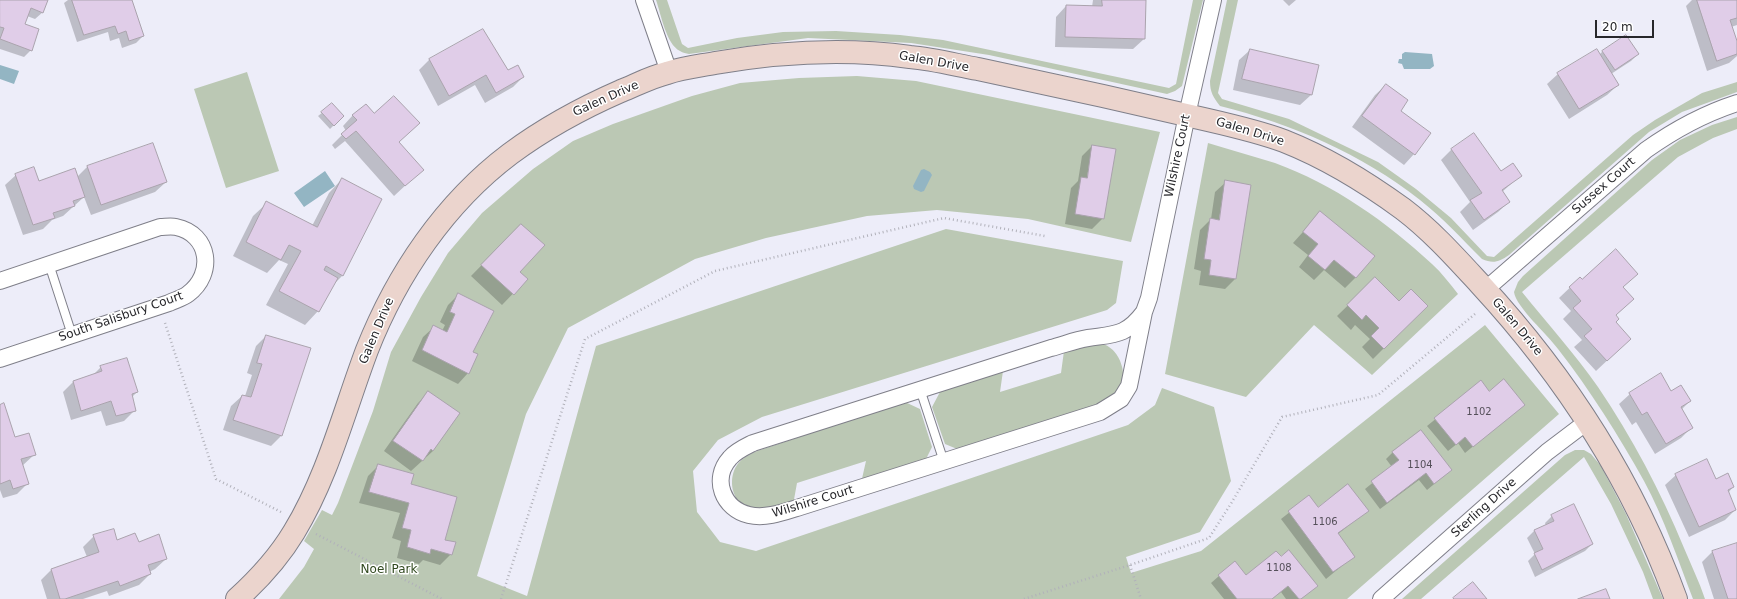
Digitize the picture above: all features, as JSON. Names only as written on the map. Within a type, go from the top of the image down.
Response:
[{"type":"street","points":[[644,0],[669,72]]},
{"type":"street","name":"Wilshire Court","points":[[1144,312],[1136,323],[1118,334],[1086,339],[1052,348],[753,443],[739,450],[724,466],[720,479],[721,493],[727,502],[737,511],[750,516],[767,516],[944,462],[1100,412],[1121,399],[1129,386],[1213,0]]},
{"type":"street","name":"Galen Drive","points":[[237,599],[256,582],[274,561],[293,534],[310,504],[326,466],[368,348],[389,300],[408,266],[455,204],[482,178],[509,154],[554,124],[587,106],[669,72],[771,55],[822,52],[916,57],[1013,76],[1234,126],[1280,140],[1319,157],[1356,177],[1406,211],[1438,239],[1518,327],[1560,379],[1588,421],[1639,509],[1665,567],[1676,599]]},
{"type":"street","name":"Sussex Court","points":[[1485,290],[1646,150],[1670,133],[1694,120],[1737,103]]},
{"type":"street","name":"South Salisbury Court","points":[[0,281],[160,227],[176,227],[189,233],[200,241],[206,257],[206,270],[199,283],[188,294],[169,303],[0,359]]},
{"type":"street","name":"Sterling Drive","points":[[1381,599],[1547,452],[1588,421]]},
{"type":"lane","points":[[49,264],[72,335]]},
{"type":"lane","points":[[920,389],[944,462]]},
{"type":"path","points":[[501,599],[585,339],[715,271],[936,219],[944,218],[1045,236]]},
{"type":"path","points":[[1024,599],[1210,538],[1282,417],[1378,395],[1475,314]]},
{"type":"path","points":[[164,320],[216,479],[282,513]]},
{"type":"path","points":[[312,532],[442,599]]},
{"type":"path","points":[[1130,565],[1141,599]]},
{"type":"green space","points":[[656,0],[667,0],[682,44],[688,48],[737,38],[783,32],[836,31],[900,35],[943,40],[1169,88],[1176,84],[1193,0],[1203,0],[1182,86],[1167,94],[989,55],[911,43],[808,38],[689,54],[683,53],[671,42]]},
{"type":"green space","points":[[1227,0],[1238,0],[1218,93],[1222,99],[1289,119],[1378,162],[1416,189],[1451,218],[1487,256],[1494,257],[1633,135],[1655,120],[1702,93],[1737,82],[1737,92],[1682,112],[1649,132],[1509,255],[1499,261],[1493,262],[1482,259],[1444,221],[1420,200],[1398,183],[1374,168],[1325,142],[1247,113],[1220,106],[1212,94],[1210,81]]},
{"type":"green space","points":[[247,72],[279,171],[226,188],[194,89]]},
{"type":"green space","name":"Noel Park","points":[[857,76],[916,81],[1160,132],[1131,242],[1028,219],[937,210],[867,216],[766,238],[695,259],[568,328],[526,414],[477,576],[527,596],[596,346],[946,229],[1123,261],[1116,303],[1107,310],[762,417],[718,440],[693,471],[697,512],[720,542],[756,551],[1128,425],[1155,405],[1162,388],[1214,407],[1231,481],[1200,532],[1126,557],[1131,573],[1201,551],[1485,325],[1559,414],[1347,599],[279,599],[304,567],[314,549],[304,541],[322,510],[332,515],[338,503],[373,411],[391,352],[421,297],[448,253],[482,213],[533,169],[573,141],[613,124],[692,96],[740,83],[799,78]]},
{"type":"green space","points":[[1737,117],[1737,129],[1713,138],[1678,157],[1522,292],[1571,351],[1598,387],[1623,425],[1666,506],[1698,579],[1705,599],[1693,599],[1658,510],[1644,481],[1604,414],[1570,365],[1520,305],[1514,292],[1518,282],[1523,276],[1652,160],[1680,140],[1712,125]]},
{"type":"green space","points":[[1208,143],[1275,163],[1318,182],[1338,193],[1378,219],[1415,248],[1439,271],[1458,294],[1372,375],[1314,325],[1246,397],[1165,374]]},
{"type":"green space","points":[[1101,343],[1113,350],[1123,369],[1121,387],[1109,401],[962,451],[945,444],[932,407],[940,392],[1003,371],[1000,392],[1061,373],[1064,351]]},
{"type":"green space","points":[[905,402],[920,409],[932,447],[924,463],[861,483],[866,461],[797,483],[793,505],[776,509],[764,510],[747,507],[737,500],[734,495],[732,482],[734,470],[744,458],[749,455],[757,451]]},
{"type":"green space","points":[[1575,450],[1584,450],[1591,454],[1601,466],[1626,514],[1663,599],[1653,599],[1643,572],[1611,504],[1584,457],[1421,599],[1402,599],[1565,455]]},
{"type":"water","points":[[1405,52],[1432,54],[1434,66],[1430,69],[1404,69],[1402,64],[1398,63],[1399,59],[1402,59],[1402,54]]},
{"type":"water","points":[[0,65],[19,71],[14,84],[0,79]]},
{"type":"water","points":[[924,169],[932,175],[924,191],[921,192],[914,189],[913,186],[921,170]]},
{"type":"water","points":[[325,171],[335,186],[304,207],[294,193]]},
{"type":"building","points":[[0,0],[48,0],[43,13],[31,8],[25,24],[39,29],[32,51],[0,39],[4,28],[0,27]]},
{"type":"building","points":[[72,0],[132,0],[144,36],[129,41],[126,31],[118,34],[115,26],[84,35]]},
{"type":"building","points":[[1102,0],[1146,0],[1145,39],[1065,37],[1066,5],[1102,6]]},
{"type":"building","points":[[1697,0],[1737,0],[1737,18],[1730,20],[1737,41],[1737,54],[1717,61]]},
{"type":"building","points":[[483,29],[508,70],[518,65],[524,77],[496,93],[486,75],[449,96],[429,59]]},
{"type":"building","points":[[1626,35],[1639,54],[1615,70],[1602,51]]},
{"type":"building","points":[[1250,49],[1319,65],[1312,95],[1242,79]]},
{"type":"building","points":[[1597,49],[1619,85],[1579,109],[1557,73]]},
{"type":"building","points":[[1386,84],[1408,100],[1401,111],[1431,133],[1415,155],[1362,116]]},
{"type":"building","points":[[394,96],[420,123],[399,142],[424,170],[405,186],[356,131],[346,139],[341,134],[357,120],[352,115],[366,104],[374,113]]},
{"type":"building","points":[[332,103],[344,116],[334,126],[321,112]]},
{"type":"building","points":[[1474,133],[1501,171],[1513,163],[1522,176],[1502,190],[1510,202],[1484,220],[1470,200],[1482,193],[1451,149]]},
{"type":"building","points":[[153,143],[167,182],[101,205],[87,166]]},
{"type":"building","points":[[1092,145],[1116,149],[1104,219],[1075,214],[1081,177],[1087,178]]},
{"type":"building","points":[[34,167],[39,181],[75,168],[85,197],[73,201],[75,206],[53,213],[55,218],[33,225],[15,174]]},
{"type":"building","points":[[342,178],[382,199],[343,276],[326,266],[324,270],[338,278],[319,312],[279,291],[301,251],[289,245],[281,260],[246,242],[266,201],[317,227]]},
{"type":"building","points":[[1225,180],[1251,185],[1236,279],[1209,275],[1211,260],[1204,259],[1210,218],[1219,220]]},
{"type":"building","points":[[1320,211],[1375,256],[1356,278],[1334,260],[1325,270],[1308,256],[1318,244],[1303,232]]},
{"type":"building","points":[[521,224],[545,245],[520,272],[528,279],[514,295],[481,265]]},
{"type":"building","points":[[1616,249],[1638,274],[1623,287],[1634,299],[1616,315],[1619,319],[1616,322],[1631,339],[1607,361],[1584,336],[1592,329],[1573,308],[1581,301],[1569,287],[1580,277],[1582,279]]},
{"type":"building","points":[[1375,277],[1399,301],[1411,289],[1428,306],[1384,349],[1371,336],[1379,328],[1366,315],[1362,320],[1347,305]]},
{"type":"building","points":[[458,293],[494,311],[473,352],[478,354],[469,374],[422,350],[433,325],[447,332],[455,314],[450,312]]},
{"type":"building","points":[[266,335],[311,348],[282,436],[233,420],[242,395],[251,397],[262,364],[257,363]]},
{"type":"building","points":[[127,358],[138,392],[132,394],[136,411],[116,416],[111,401],[81,411],[73,381],[102,371],[100,366]]},
{"type":"building","points":[[1661,373],[1671,391],[1681,385],[1691,401],[1681,407],[1693,428],[1666,444],[1647,412],[1642,415],[1629,393]]},
{"type":"building","points":[[1504,379],[1525,405],[1473,447],[1465,437],[1456,445],[1434,418],[1481,380],[1489,391]]},
{"type":"building","points":[[428,391],[460,413],[433,451],[431,449],[423,461],[393,441]]},
{"type":"building","points":[[4,403],[15,437],[29,433],[36,455],[21,459],[29,484],[13,489],[10,480],[0,484],[0,405]]},
{"type":"building","points":[[1421,430],[1452,470],[1434,484],[1426,473],[1387,503],[1371,481],[1399,460],[1392,452]]},
{"type":"building","points":[[1707,459],[1716,479],[1728,473],[1734,487],[1728,490],[1736,510],[1699,527],[1675,474]]},
{"type":"building","points":[[378,464],[414,474],[411,484],[457,497],[445,540],[456,542],[452,555],[431,549],[430,554],[407,547],[411,530],[402,528],[409,503],[369,492]]},
{"type":"building","points":[[1348,484],[1369,511],[1338,533],[1355,557],[1333,572],[1288,511],[1309,495],[1318,507]]},
{"type":"building","points":[[1574,504],[1593,544],[1542,570],[1534,553],[1543,549],[1534,530],[1554,521],[1551,515]]},
{"type":"building","points":[[114,529],[117,540],[135,533],[139,542],[159,534],[167,559],[148,565],[151,574],[120,586],[118,581],[65,599],[60,599],[51,569],[99,552],[93,535]]},
{"type":"building","points":[[1737,543],[1737,599],[1728,599],[1712,551]]},
{"type":"building","points":[[1289,550],[1318,586],[1301,599],[1299,599],[1288,586],[1272,599],[1237,599],[1218,575],[1235,561],[1246,575],[1276,551],[1281,556]]},
{"type":"building","points":[[1473,582],[1487,599],[1453,598]]},
{"type":"building","points":[[1606,589],[1610,599],[1578,599]]}]
